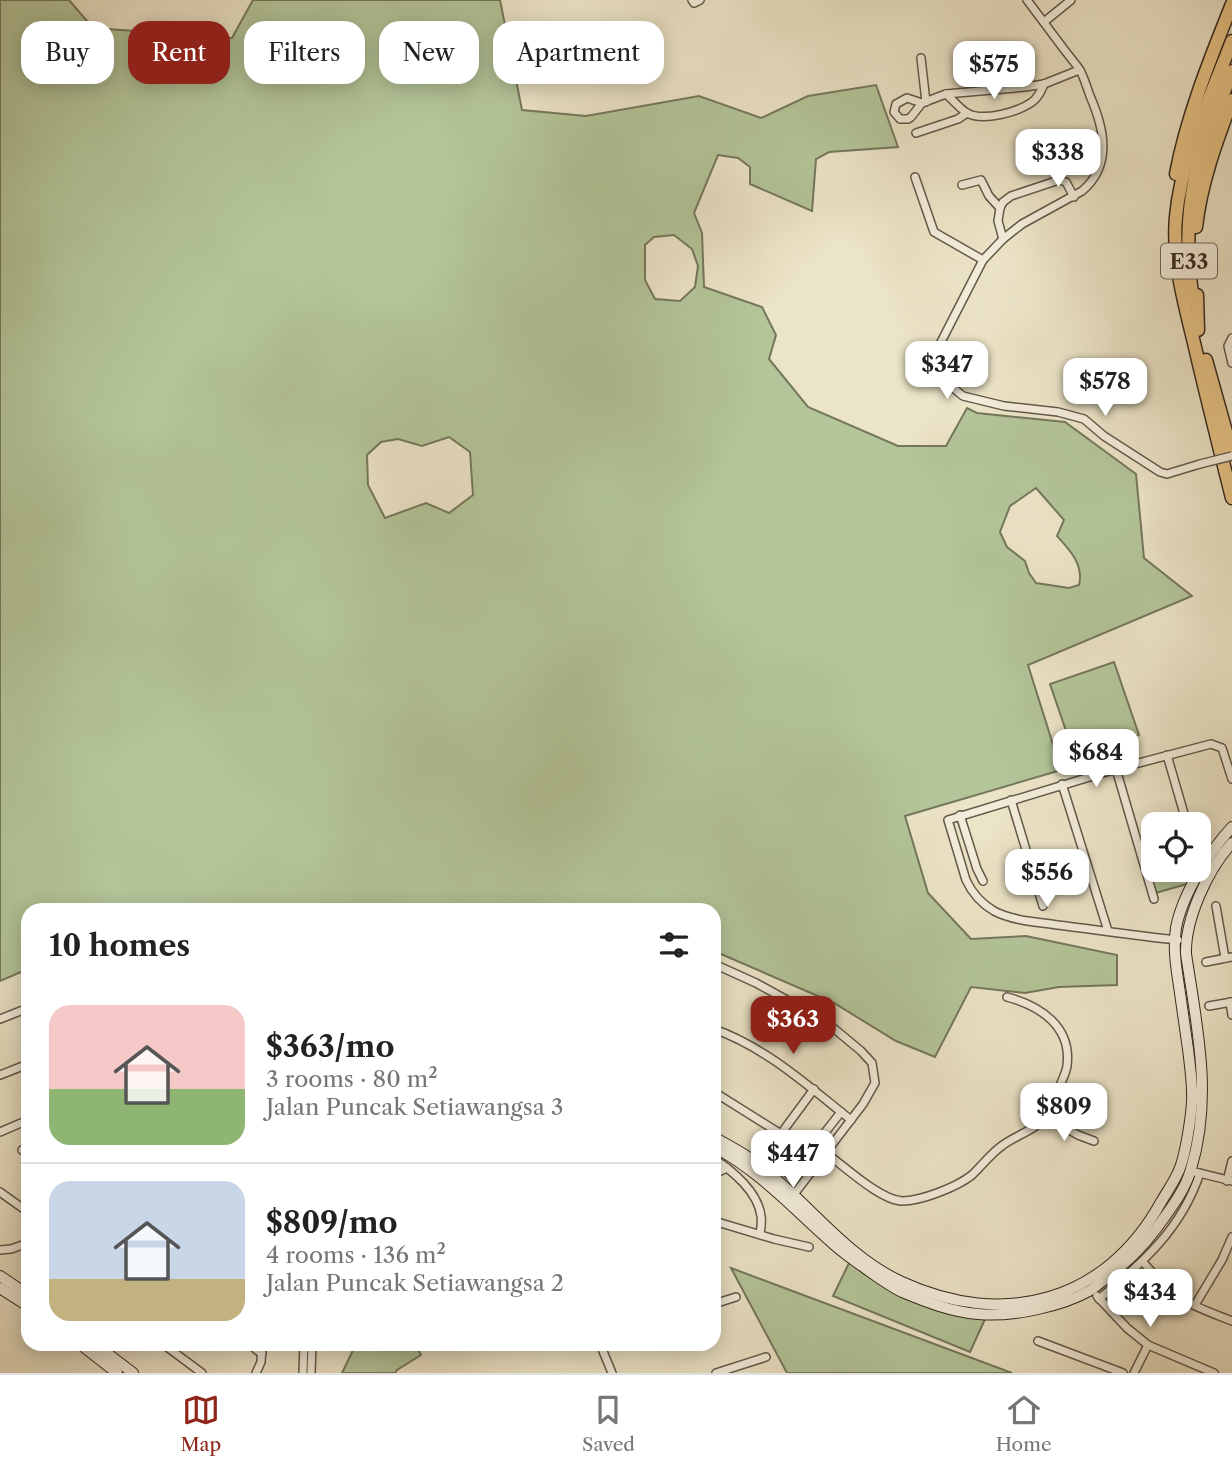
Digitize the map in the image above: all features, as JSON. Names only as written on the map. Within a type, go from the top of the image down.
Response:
[{"type":"highway","points":[[1176,216],[1173,193],[1182,144],[1232,4]]},
{"type":"highway","name":"E33","points":[[1232,41],[1192,146],[1176,216],[1176,258],[1232,498]]},
{"type":"highway","name":"E33","points":[[1232,71],[1203,149],[1190,205],[1188,237],[1189,279],[1198,330],[1232,454]]},
{"type":"highway","points":[[1198,330],[1195,238],[1199,207],[1213,149],[1232,100]]},
{"type":"street","points":[[1027,0],[1079,69],[1099,116],[1102,154],[1096,176],[1090,185],[1074,197],[1030,219],[1003,239],[983,260],[941,342],[945,370],[953,387],[963,396],[1004,406],[1058,412],[1084,419],[1104,436],[1160,472],[1167,474],[1232,454]]},
{"type":"street","points":[[1044,22],[1071,0]]},
{"type":"street","points":[[921,58],[924,102],[946,94],[1044,84],[1079,69]]},
{"type":"street","points":[[946,94],[967,113],[988,117],[1032,102],[1044,84]]},
{"type":"street","points":[[916,133],[958,119],[967,113]]},
{"type":"street","points":[[915,177],[934,232],[983,260]]},
{"type":"street","points":[[962,185],[981,180],[989,196],[1000,208]]},
{"type":"street","points":[[1003,239],[999,227],[1000,208],[1011,196],[1059,180],[1066,182],[1074,197]]},
{"type":"street","points":[[1232,338],[1228,346],[1232,363]]},
{"type":"street","points":[[1180,941],[1019,919],[993,911],[978,898],[965,880],[948,821],[1062,784],[1214,743],[1222,748],[1232,779]]},
{"type":"street","points":[[1167,755],[1184,812]]},
{"type":"street","points":[[1116,769],[1154,900]]},
{"type":"street","points":[[1062,784],[1108,932]]},
{"type":"street","points":[[1011,800],[1043,906]]},
{"type":"street","points":[[960,815],[983,881]]},
{"type":"street","points":[[1100,1298],[1145,1259],[1178,1221],[1190,1200],[1190,1170],[1203,1104],[1203,1079],[1186,954],[1180,941],[1181,910],[1200,870],[1218,842],[1232,827]]},
{"type":"street","points":[[1180,941],[1212,871],[1232,843]]},
{"type":"street","points":[[1206,961],[1228,957],[1216,906]]},
{"type":"street","points":[[721,967],[825,1021],[872,1063],[875,1083],[863,1104],[790,1199]]},
{"type":"street","points":[[826,1153],[881,1195],[901,1201],[921,1198],[950,1188],[971,1176],[1003,1144],[1026,1133],[1046,1117],[1067,1068],[1067,1047],[1060,1030],[1040,1009],[1007,997]]},
{"type":"street","points":[[1209,1006],[1231,1002],[1232,1015]]},
{"type":"street","points":[[0,1019],[21,1011]]},
{"type":"street","points":[[721,1031],[773,1059],[840,1114],[851,1119]]},
{"type":"street","points":[[0,1075],[21,1067]]},
{"type":"street","points":[[812,1091],[766,1154],[791,1176],[840,1114]]},
{"type":"street","points":[[721,1096],[781,1134]]},
{"type":"street","points":[[1046,1117],[1094,1141]]},
{"type":"street","points":[[0,1132],[21,1123]]},
{"type":"street","points":[[721,1141],[755,1161],[790,1199]]},
{"type":"street","points":[[721,1151],[750,1169],[890,1277],[934,1295],[989,1306],[1042,1300],[1089,1286],[1128,1250],[1190,1170]]},
{"type":"street","points":[[1190,1170],[1230,1181],[1232,1161]]},
{"type":"street","points":[[721,1164],[741,1181],[756,1200],[762,1219],[760,1234]]},
{"type":"street","points":[[721,1171],[727,1168]]},
{"type":"street","points":[[0,1192],[21,1207]]},
{"type":"street","points":[[721,1223],[809,1247]]},
{"type":"street","points":[[1195,1305],[1222,1260],[1232,1237]]},
{"type":"street","points":[[0,1250],[21,1245]]},
{"type":"street","points":[[1145,1259],[1161,1283],[1173,1294],[1232,1321]]},
{"type":"street","points":[[1222,1260],[1232,1263]]},
{"type":"street","points":[[0,1276],[21,1290]]},
{"type":"street","points":[[1089,1286],[1127,1328],[1148,1345],[1214,1373]]},
{"type":"street","points":[[0,1288],[21,1302]]},
{"type":"street","points":[[721,1302],[736,1297]]},
{"type":"street","points":[[1038,1341],[1123,1373]]},
{"type":"street","points":[[1134,1373],[1148,1345]]},
{"type":"street","points":[[88,1351],[117,1373]]},
{"type":"street","points":[[104,1351],[133,1373]]},
{"type":"street","points":[[172,1351],[202,1373]]},
{"type":"street","points":[[256,1373],[262,1354],[258,1351]]},
{"type":"street","points":[[303,1373],[304,1351]]},
{"type":"street","points":[[311,1373],[312,1351]]},
{"type":"street","points":[[603,1351],[612,1373]]},
{"type":"street","points":[[716,1373],[766,1357]]},
{"type":"green space","points":[[0,0],[69,0],[87,21],[21,21],[21,84],[114,84],[114,30],[128,31],[128,84],[230,84],[230,38],[253,0],[500,0],[504,21],[493,21],[493,84],[517,84],[522,110],[586,116],[699,96],[761,118],[808,96],[876,85],[898,147],[829,152],[816,159],[812,211],[750,184],[750,167],[738,158],[718,155],[694,213],[702,233],[704,287],[762,307],[776,335],[769,359],[808,407],[898,446],[946,446],[967,408],[977,413],[1065,422],[1136,474],[1144,558],[1192,596],[1028,665],[1061,770],[905,816],[928,893],[971,939],[1026,936],[1117,955],[1117,985],[1059,987],[1025,993],[971,987],[935,1057],[896,1041],[834,1003],[721,954],[721,903],[21,903],[21,972],[0,981]],"holes":[[[674,235],[692,249],[698,266],[695,287],[680,301],[655,299],[645,280],[645,245],[654,237]],[[449,437],[470,452],[473,495],[449,513],[426,503],[385,518],[368,485],[367,455],[381,442],[398,439],[422,446]],[[1036,488],[1064,520],[1057,536],[1078,564],[1079,585],[1069,588],[1036,583],[1025,561],[1007,547],[1000,532],[1010,506]]]},
{"type":"green space","points":[[1114,662],[1139,735],[1075,757],[1050,684]]},
{"type":"green space","points":[[1149,882],[1187,882],[1187,884],[1152,894]]},
{"type":"green space","points":[[850,1261],[888,1287],[986,1317],[970,1352],[833,1296]]},
{"type":"green space","points":[[731,1268],[1012,1373],[787,1373]]},
{"type":"green space","points":[[353,1351],[419,1351],[421,1355],[395,1373],[342,1373]]}]
